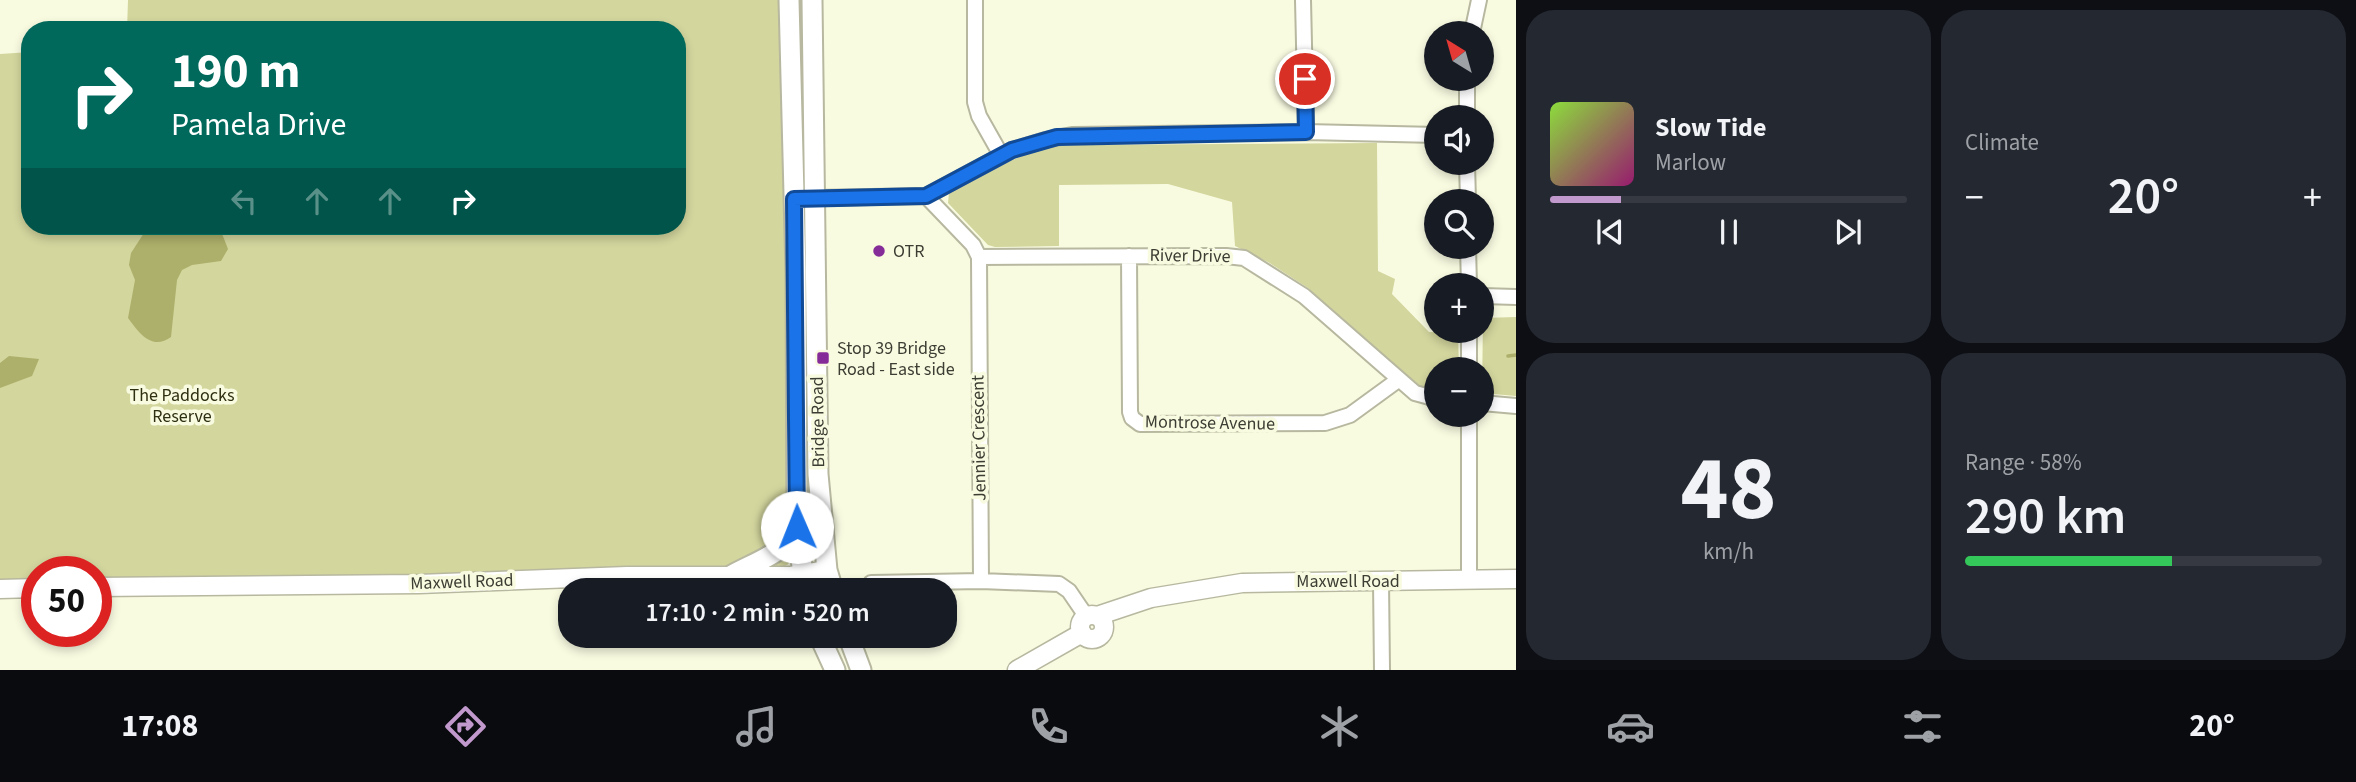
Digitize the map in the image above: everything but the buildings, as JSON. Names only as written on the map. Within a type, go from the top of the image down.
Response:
[{"type":"main road","name":"Bridge Road","points":[[789,0],[797,527],[804,578]]},
{"type":"main road","name":"Bridge Road","points":[[812,0],[818,474],[829,578]]},
{"type":"main road","points":[[794,199],[815,198]]},
{"type":"main road","points":[[741,576],[792,541],[797,527]]},
{"type":"main road","points":[[741,576],[746,578]]},
{"type":"main road","points":[[825,648],[835,670]]},
{"type":"main road","points":[[853,648],[861,670]]},
{"type":"street","points":[[975,0],[975,102],[979,116],[1001,155]]},
{"type":"street","points":[[1303,0],[1306,132]]},
{"type":"street","points":[[1475,21],[1479,0]]},
{"type":"street","points":[[815,198],[926,196],[1001,155],[1045,139],[1072,135],[1306,132],[1424,135]]},
{"type":"street","points":[[926,196],[973,245],[979,257]]},
{"type":"street","name":"Montrose Avenue","points":[[1129,256],[1130,412],[1132,418],[1140,424],[1325,423],[1357,411],[1398,380]]},
{"type":"street","name":"River Drive","points":[[979,257],[1244,258],[1318,307],[1398,380],[1415,393],[1424,395]]},
{"type":"street","name":"Jennier Crescent","points":[[979,257],[981,581]]},
{"type":"street","points":[[1494,296],[1516,296]]},
{"type":"street","points":[[1494,404],[1516,406]]},
{"type":"street","points":[[1468,427],[1469,580]]},
{"type":"street","name":"Maxwell Road","points":[[812,578],[827,570]]},
{"type":"street","name":"Maxwell Road","points":[[112,587],[418,584],[627,576],[762,578]]},
{"type":"street","name":"Maxwell Road","points":[[1017,670],[1092,623],[1151,598],[1209,587],[1261,582],[1516,579]]},
{"type":"street","points":[[957,581],[1059,584],[1069,591],[1092,623]]},
{"type":"street","points":[[1381,581],[1382,670]]},
{"type":"street","points":[[0,589],[21,588]]},
{"type":"green space","name":"The Paddocks Reserve","points":[[128,0],[789,0],[799,554],[787,565],[772,573],[112,587],[112,556],[21,556],[21,588],[0,588],[0,54],[21,53],[21,235],[686,235],[686,21],[127,21]]},
{"type":"green space","points":[[1377,143],[1378,271],[1395,279],[1392,294],[1424,327],[1424,343],[1458,343],[1459,357],[1424,357],[1424,388],[1416,387],[1308,288],[1268,262],[1235,246],[1232,202],[1168,184],[1059,185],[1059,246],[995,247],[988,245],[948,203],[949,193],[991,171],[1033,152],[1063,145]]},
{"type":"green space","points":[[1516,317],[1516,396],[1494,394],[1494,357],[1482,357],[1483,343],[1494,343],[1494,318]]},
{"type":"shaded area","points":[[143,235],[223,235],[228,249],[221,261],[192,265],[182,270],[177,280],[171,337],[158,342],[141,334],[128,318],[135,280],[129,265],[131,253]]},
{"type":"shaded area","points":[[9,356],[39,359],[32,376],[0,388],[0,363]]},
{"type":"waterway","points":[[1508,356],[1516,355]]},
{"type":"place","name":"OTR","points":[[879,251]]},
{"type":"place","name":"Stop 39 Bridge Road - East side","points":[[823,358]]},
{"type":"route","points":[[797,527],[794,199],[926,196],[1012,150],[1045,139],[1072,135],[1306,132],[1305,79]]}]
